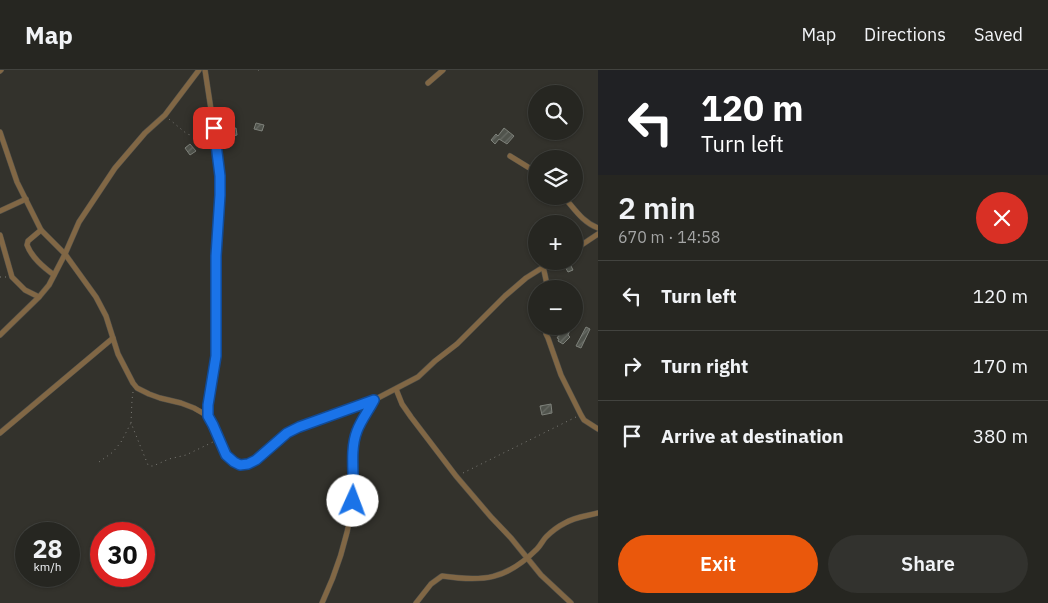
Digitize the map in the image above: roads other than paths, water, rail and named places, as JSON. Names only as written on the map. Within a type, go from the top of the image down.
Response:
[{"type":"street","points":[[0,335],[39,298],[49,285],[79,222],[115,168],[165,115],[199,70]]},
{"type":"street","points":[[206,70],[220,176],[216,256],[216,356],[208,416],[226,455],[234,462],[240,465],[248,464],[256,460],[287,433],[374,400],[418,377],[457,344],[505,296],[537,270]]},
{"type":"street","points":[[428,83],[443,70]]},
{"type":"street","points":[[0,132],[11,166],[41,230],[65,254],[96,297],[106,316],[118,354],[137,388],[160,398],[181,402],[208,416]]},
{"type":"street","points":[[510,156],[528,167]]},
{"type":"street","points":[[0,211],[26,199]]},
{"type":"street","points":[[572,205],[590,226],[598,228]]},
{"type":"street","points":[[41,230],[28,241],[27,245],[40,265],[54,275]]},
{"type":"street","points":[[583,244],[598,234]]},
{"type":"street","points":[[0,235],[12,277],[25,290],[39,298]]},
{"type":"street","points":[[546,335],[561,375],[581,415],[584,420],[598,429]]},
{"type":"street","points":[[0,433],[113,338]]},
{"type":"street","points":[[396,389],[402,404],[456,476],[511,538],[541,576],[571,603]]},
{"type":"street","points":[[322,603],[334,578],[345,545],[354,495],[354,444],[357,430],[374,400]]},
{"type":"street","points":[[416,603],[432,584],[442,576],[484,579],[506,572],[527,558],[540,546],[545,538],[564,523],[575,518],[598,513]]}]
